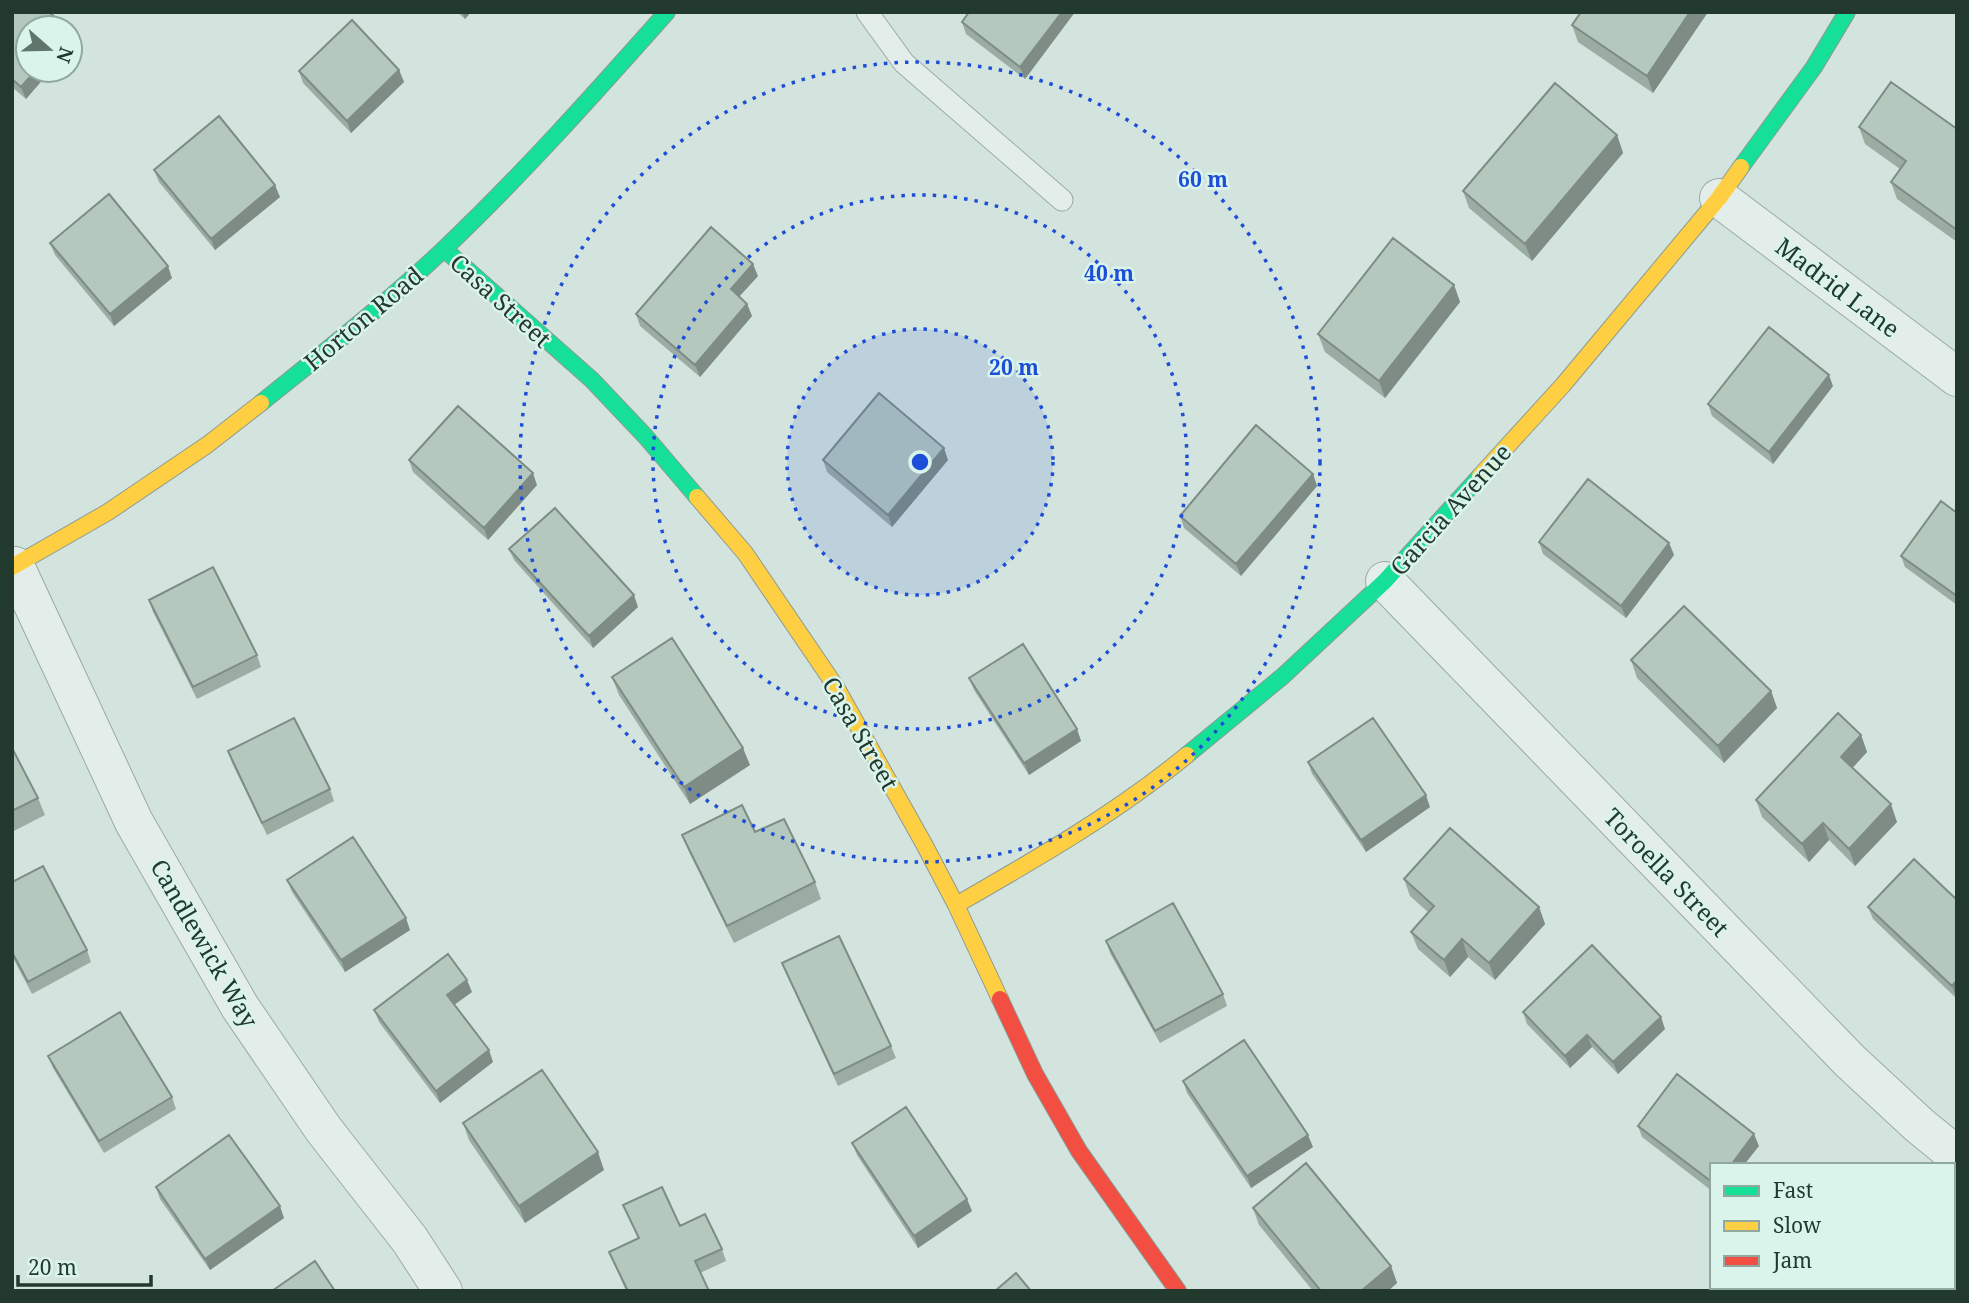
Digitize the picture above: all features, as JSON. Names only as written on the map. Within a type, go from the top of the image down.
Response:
[{"type":"street","name":"Horton Road","points":[[13,567],[108,512],[207,445],[315,360],[444,249],[566,125],[667,12]]},
{"type":"street","name":"Garcia Avenue","points":[[956,905],[1077,835],[1149,786],[1283,676],[1385,581],[1563,385],[1719,198],[1814,67],[1847,12]]},
{"type":"street","name":"Madrid Lane","points":[[1719,198],[1957,377]]},
{"type":"street","name":"Casa Street","points":[[444,249],[496,298],[592,380],[646,437],[745,553],[835,687],[924,844],[956,905],[1035,1074],[1066,1129],[1178,1291]]},
{"type":"street","name":"Candlewick Way","points":[[13,567],[134,821],[240,1007],[324,1130],[410,1240],[443,1291]]},
{"type":"street","name":"Toroella Street","points":[[1385,581],[1850,1061],[1957,1156]]},
{"type":"lane","points":[[867,12],[904,63],[1062,200]]},
{"type":"building","points":[[12,12],[49,12],[51,14],[14,14],[14,81]]},
{"type":"building","points":[[969,12],[1062,12],[1020,67],[962,22]]},
{"type":"building","points":[[1581,12],[1690,12],[1647,76],[1572,25]]},
{"type":"building","points":[[352,20],[399,70],[347,121],[299,71]]},
{"type":"building","points":[[1891,82],[1957,129],[1957,230],[1891,182],[1906,161],[1859,127]]},
{"type":"building","points":[[1555,83],[1617,135],[1525,244],[1463,191]]},
{"type":"building","points":[[219,116],[275,185],[211,239],[154,170]]},
{"type":"building","points":[[109,194],[168,266],[110,314],[50,243]]},
{"type":"building","points":[[711,227],[753,264],[731,289],[747,304],[695,365],[636,314]]},
{"type":"building","points":[[1393,238],[1454,285],[1379,381],[1318,334]]},
{"type":"building","points":[[1769,327],[1829,375],[1769,452],[1708,404]]},
{"type":"building","points":[[879,393],[944,448],[888,515],[823,460]]},
{"type":"building","points":[[458,406],[533,473],[484,528],[409,460]]},
{"type":"building","points":[[1256,425],[1313,474],[1236,564],[1180,516]]},
{"type":"building","points":[[1588,479],[1669,543],[1621,606],[1539,542]]},
{"type":"building","points":[[1941,501],[1957,513],[1957,596],[1901,556]]},
{"type":"building","points":[[555,508],[634,595],[589,636],[509,549]]},
{"type":"building","points":[[213,567],[257,655],[193,687],[149,600]]},
{"type":"building","points":[[1684,606],[1771,691],[1718,746],[1631,660]]},
{"type":"building","points":[[672,638],[743,748],[684,787],[612,677]]},
{"type":"building","points":[[1023,644],[1077,729],[1024,763],[969,678]]},
{"type":"building","points":[[1838,713],[1861,735],[1841,757],[1891,804],[1849,849],[1823,823],[1802,844],[1756,800]]},
{"type":"building","points":[[294,718],[330,789],[262,823],[228,751]]},
{"type":"building","points":[[1373,718],[1426,795],[1361,840],[1308,762]]},
{"type":"building","points":[[12,748],[38,798],[12,811]]},
{"type":"building","points":[[742,805],[755,832],[784,819],[815,882],[727,926],[682,835]]},
{"type":"building","points":[[1450,828],[1539,907],[1489,963],[1462,939],[1444,960],[1411,932],[1434,906],[1404,879]]},
{"type":"building","points":[[353,837],[406,918],[341,960],[287,880]]},
{"type":"building","points":[[1914,859],[1957,900],[1957,980],[1952,986],[1868,907]]},
{"type":"building","points":[[43,866],[87,950],[28,982],[12,952],[12,882]]},
{"type":"building","points":[[1173,903],[1223,994],[1155,1031],[1106,941]]},
{"type":"building","points":[[839,936],[891,1046],[834,1074],[782,963]]},
{"type":"building","points":[[1592,945],[1661,1017],[1613,1062],[1587,1035],[1565,1056],[1523,1012]]},
{"type":"building","points":[[448,954],[467,980],[447,995],[489,1050],[436,1091],[374,1010]]},
{"type":"building","points":[[120,1012],[172,1097],[99,1141],[48,1056]]},
{"type":"building","points":[[1244,1040],[1308,1135],[1247,1176],[1183,1081]]},
{"type":"building","points":[[542,1070],[598,1152],[519,1206],[463,1123]]},
{"type":"building","points":[[1677,1074],[1754,1134],[1732,1163],[1710,1163],[1710,1180],[1638,1126]]},
{"type":"building","points":[[906,1107],[967,1199],[914,1236],[852,1143]]},
{"type":"building","points":[[229,1135],[280,1206],[205,1259],[156,1187]]},
{"type":"building","points":[[1306,1163],[1391,1266],[1361,1291],[1321,1291],[1253,1208]]},
{"type":"building","points":[[662,1187],[680,1226],[705,1214],[722,1249],[695,1261],[709,1291],[628,1291],[609,1252],[639,1238],[623,1205]]},
{"type":"building","points":[[315,1261],[335,1291],[272,1291]]},
{"type":"building","points":[[1016,1273],[1031,1291],[995,1291]]},
{"type":"building","points":[[1813,1289],[1858,1289],[1857,1291]]},
{"type":"building","points":[[1943,1289],[1946,1291],[1906,1291]]},
{"type":"traffic: fast","points":[[261,403],[444,249],[586,103],[667,12]]},
{"type":"traffic: fast","points":[[1741,167],[1814,67],[1847,12]]},
{"type":"traffic: fast","points":[[444,249],[592,380],[646,437],[697,497]]},
{"type":"traffic: fast","points":[[1187,755],[1283,676],[1385,581],[1480,476]]},
{"type":"traffic: slow","points":[[1480,476],[1563,385],[1719,198],[1741,167]]},
{"type":"traffic: slow","points":[[12,567],[108,512],[207,445],[261,403]]},
{"type":"traffic: slow","points":[[697,497],[745,553],[836,687],[924,844],[1000,999]]},
{"type":"traffic: slow","points":[[956,905],[1103,816],[1187,755]]},
{"type":"traffic: jam","points":[[1000,999],[1035,1074],[1079,1151],[1178,1291]]}]
